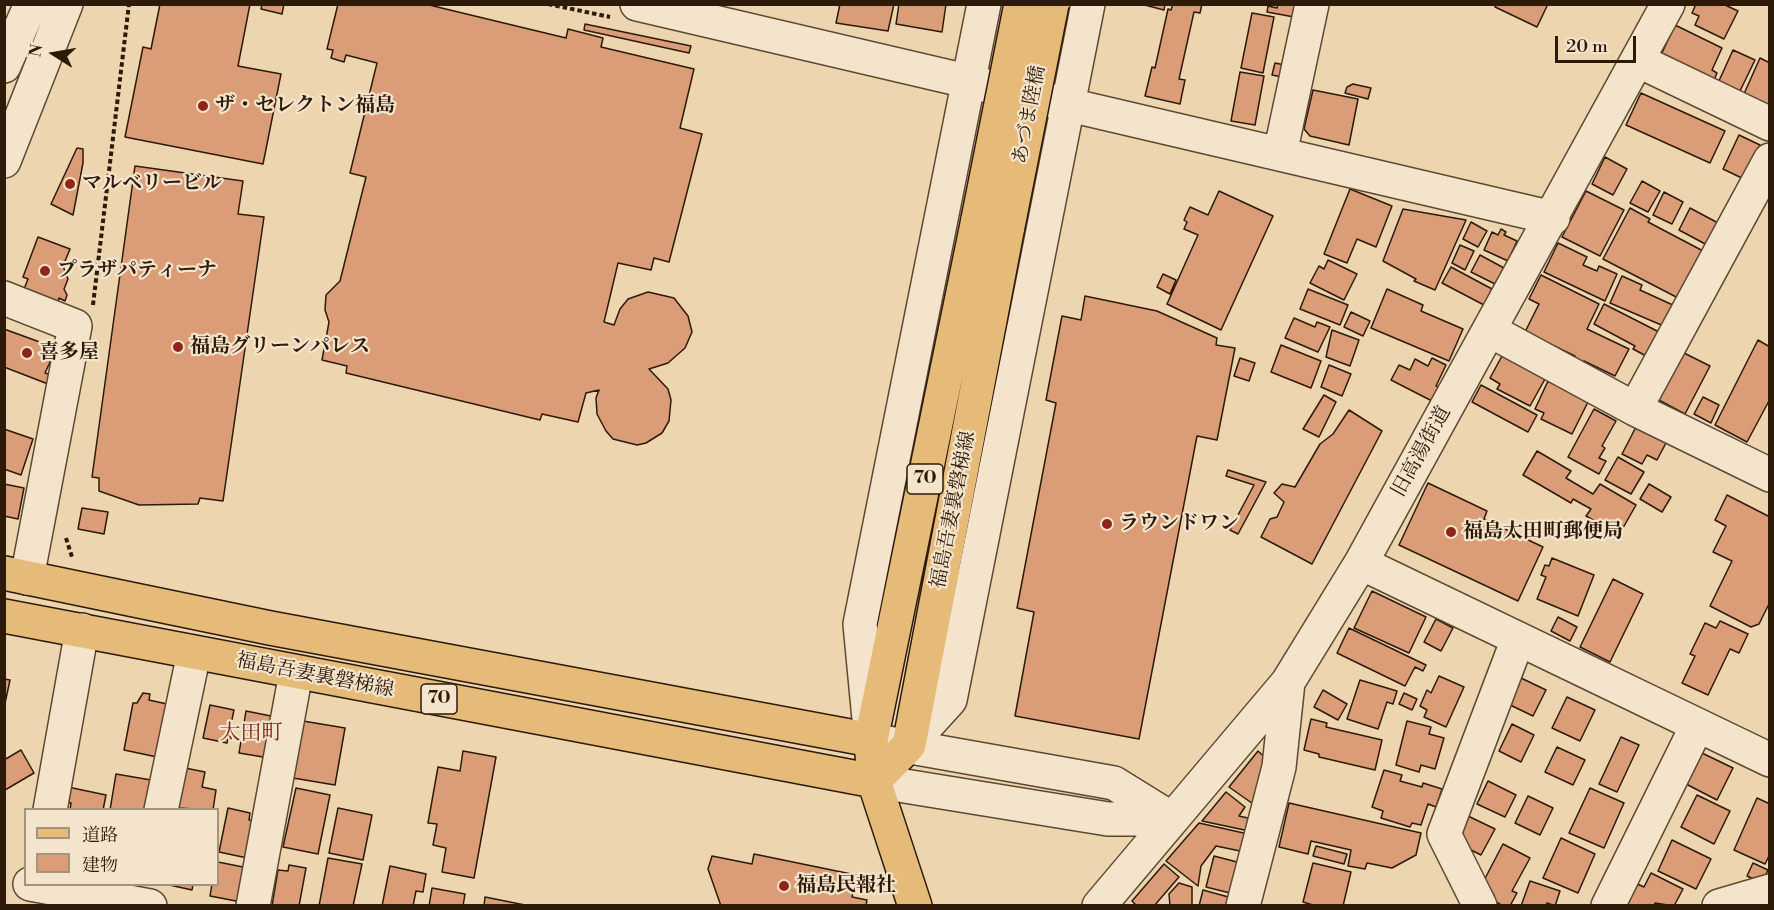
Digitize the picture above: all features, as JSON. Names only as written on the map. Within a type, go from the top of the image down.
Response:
[{"type":"main road","name":"あづま陸橋","points":[[993,222],[1021,4]]},
{"type":"main road","name":"あづま陸橋","points":[[993,222],[1052,4]]},
{"type":"main road","name":"福島吾妻裏磐梯線","points":[[4,616],[296,673],[874,780],[871,740],[993,222]]},
{"type":"main road","name":"福島吾妻裏磐梯線","points":[[909,744],[993,222]]},
{"type":"main road","name":"福島吾妻裏磐梯線","points":[[16,576],[282,630],[871,740]]},
{"type":"main road","points":[[909,744],[874,780],[915,906]]},
{"type":"street","points":[[4,66],[31,4]]},
{"type":"street","points":[[4,161],[66,4]]},
{"type":"street","points":[[638,4],[1553,218]]},
{"type":"street","points":[[984,4],[860,624],[871,740],[909,744],[1114,783],[1172,819]]},
{"type":"street","points":[[909,744],[950,700],[1070,105],[1088,4]]},
{"type":"street","points":[[1280,154],[1312,4]]},
{"type":"street","name":"旧高湯街道","points":[[1099,906],[1288,682],[1361,563],[1491,331],[1668,4]]},
{"type":"street","points":[[1639,61],[1770,124]]},
{"type":"street","points":[[1635,409],[1770,160]]},
{"type":"street","points":[[4,298],[75,326],[16,576]]},
{"type":"street","points":[[1491,331],[1635,409],[1770,475]]},
{"type":"street","points":[[1361,563],[1770,760]]},
{"type":"street","points":[[50,808],[82,630]]},
{"type":"street","points":[[1480,906],[1444,834],[1518,639]]},
{"type":"street","points":[[161,808],[194,653]]},
{"type":"street","points":[[253,906],[296,673]]},
{"type":"street","points":[[1244,906],[1279,767],[1288,682]]},
{"type":"street","points":[[1608,906],[1697,726]]},
{"type":"street","points":[[874,780],[1108,819],[1172,819]]},
{"type":"street","points":[[4,880],[32,889],[144,900]]},
{"type":"street","points":[[1719,906],[1770,891]]},
{"type":"building","name":"ザ・セレクトン福島","points":[[160,4],[250,4],[238,66],[281,74],[263,164],[125,137],[143,47],[151,49]]},
{"type":"building","points":[[262,4],[284,4],[282,14],[261,9]]},
{"type":"building","points":[[338,4],[425,4],[566,38],[568,29],[603,38],[601,47],[694,69],[680,128],[702,134],[669,262],[654,258],[651,270],[618,263],[604,322],[614,325],[620,309],[628,299],[648,292],[674,298],[688,316],[692,332],[685,348],[668,363],[649,369],[668,389],[671,400],[669,421],[662,433],[646,443],[637,445],[613,439],[597,414],[596,398],[599,390],[586,393],[578,422],[542,414],[540,420],[346,373],[347,366],[322,360],[329,322],[325,310],[326,295],[340,281],[366,177],[350,173],[377,63],[346,55],[344,62],[331,58],[333,50],[327,49]]},
{"type":"building","points":[[840,4],[894,4],[888,31],[836,23]]},
{"type":"building","points":[[899,4],[946,4],[942,32],[896,24]]},
{"type":"building","points":[[1141,4],[1165,4],[1164,10]]},
{"type":"building","points":[[1173,4],[1202,4],[1200,13],[1194,12],[1179,79],[1185,80],[1180,104],[1145,96],[1152,67],[1155,68],[1168,9],[1171,10]]},
{"type":"building","points":[[1278,4],[1296,4],[1294,17],[1267,12],[1268,6],[1277,8]]},
{"type":"building","points":[[1497,4],[1548,4],[1537,27],[1495,7]]},
{"type":"building","points":[[1696,4],[1723,4],[1738,11],[1724,39],[1695,25],[1699,16],[1692,13]]},
{"type":"building","points":[[1252,13],[1274,17],[1263,73],[1241,68]]},
{"type":"building","points":[[585,24],[691,46],[689,53],[584,30]]},
{"type":"building","points":[[1675,25],[1722,48],[1712,70],[1717,73],[1714,80],[1661,55]]},
{"type":"building","points":[[1733,50],[1755,60],[1739,93],[1718,83]]},
{"type":"building","points":[[1760,58],[1770,63],[1770,108],[1743,96]]},
{"type":"building","points":[[1275,63],[1285,65],[1282,77],[1272,75]]},
{"type":"building","points":[[1240,72],[1264,76],[1255,125],[1231,121]]},
{"type":"building","points":[[1353,84],[1371,88],[1368,99],[1345,93],[1347,87]]},
{"type":"building","points":[[1313,90],[1358,99],[1349,145],[1310,136],[1304,129]]},
{"type":"building","points":[[1641,93],[1725,131],[1710,163],[1626,125]]},
{"type":"building","points":[[1739,135],[1760,145],[1751,164],[1748,181],[1723,169]]},
{"type":"building","name":"マルベリービル","points":[[77,148],[83,149],[83,163],[73,215],[51,204]]},
{"type":"building","points":[[1605,157],[1627,169],[1613,195],[1592,184]]},
{"type":"building","name":"福島グリーンパレス","points":[[135,166],[243,181],[238,214],[264,217],[223,501],[200,498],[198,504],[139,505],[99,491],[99,478],[92,477]]},
{"type":"building","points":[[1642,181],[1660,191],[1648,212],[1630,203]]},
{"type":"building","points":[[1350,189],[1392,206],[1376,247],[1357,239],[1347,263],[1324,254]]},
{"type":"building","points":[[1219,191],[1273,216],[1221,330],[1167,304],[1198,235],[1184,229],[1187,222],[1184,220],[1190,207],[1208,215]]},
{"type":"building","points":[[1586,191],[1624,210],[1600,256],[1562,237]]},
{"type":"building","points":[[1664,192],[1683,202],[1672,224],[1653,215]]},
{"type":"building","points":[[1630,208],[1650,219],[1648,222],[1705,252],[1680,299],[1603,259]]},
{"type":"building","points":[[1690,208],[1720,224],[1709,246],[1679,230]]},
{"type":"building","points":[[1403,209],[1466,220],[1435,290],[1414,281],[1416,279],[1383,261]]},
{"type":"building","points":[[1471,222],[1487,231],[1478,247],[1463,239]]},
{"type":"building","points":[[1501,229],[1506,232],[1504,235],[1517,241],[1508,261],[1484,250],[1492,232],[1498,235]]},
{"type":"building","name":"プラザパティーナ","points":[[38,237],[70,249],[63,266],[68,279],[64,289],[67,295],[65,301],[59,298],[58,302],[24,289],[28,279],[23,277]]},
{"type":"building","points":[[1558,243],[1587,257],[1583,265],[1597,271],[1599,266],[1617,274],[1605,301],[1544,272]]},
{"type":"building","points":[[1460,245],[1474,251],[1465,270],[1452,263]]},
{"type":"building","points":[[1480,255],[1504,268],[1495,284],[1471,272]]},
{"type":"building","points":[[1328,260],[1357,274],[1344,300],[1310,283],[1319,266],[1324,269]]},
{"type":"building","points":[[1451,267],[1492,289],[1484,305],[1442,283]]},
{"type":"building","points":[[1163,274],[1176,280],[1170,294],[1157,287]]},
{"type":"building","points":[[1541,275],[1599,304],[1587,329],[1629,349],[1615,376],[1584,361],[1581,367],[1572,362],[1575,356],[1525,332],[1539,304],[1529,299]]},
{"type":"building","points":[[1622,276],[1642,285],[1640,290],[1675,306],[1666,327],[1610,303]]},
{"type":"building","points":[[1308,289],[1348,305],[1340,325],[1300,309]]},
{"type":"building","points":[[1387,289],[1423,305],[1421,311],[1463,329],[1449,361],[1371,328]]},
{"type":"building","name":"ラウンドワン","points":[[1085,296],[1157,311],[1217,338],[1216,345],[1235,348],[1217,440],[1197,436],[1139,739],[1015,716],[1034,612],[1017,608],[1056,403],[1046,400],[1062,316],[1081,320]]},
{"type":"building","points":[[1604,304],[1663,334],[1650,358],[1633,349],[1635,346],[1594,324]]},
{"type":"building","points":[[1351,312],[1370,321],[1363,336],[1344,327]]},
{"type":"building","points":[[1294,318],[1315,327],[1317,322],[1330,327],[1318,352],[1285,338]]},
{"type":"building","name":"喜多屋","points":[[4,329],[48,345],[51,360],[45,373],[51,375],[48,384],[4,367]]},
{"type":"building","points":[[1332,330],[1359,340],[1350,366],[1326,357]]},
{"type":"building","points":[[1758,340],[1770,347],[1770,399],[1747,442],[1715,425]]},
{"type":"building","points":[[1281,345],[1321,361],[1311,388],[1271,372]]},
{"type":"building","points":[[1682,352],[1710,366],[1685,414],[1657,399]]},
{"type":"building","points":[[1502,356],[1545,379],[1530,406],[1497,389],[1500,384],[1490,378]]},
{"type":"building","points":[[1240,358],[1255,363],[1249,381],[1234,376]]},
{"type":"building","points":[[1432,358],[1446,365],[1432,401],[1391,380],[1399,365],[1410,370],[1415,359],[1428,366]]},
{"type":"building","points":[[1329,365],[1351,374],[1342,396],[1321,387]]},
{"type":"building","points":[[1548,381],[1589,400],[1572,434],[1541,419],[1544,413],[1535,409]]},
{"type":"building","points":[[1481,385],[1537,415],[1528,432],[1472,402]]},
{"type":"building","points":[[1324,395],[1336,402],[1319,437],[1303,429]]},
{"type":"building","points":[[1703,397],[1719,405],[1711,423],[1694,414]]},
{"type":"building","points":[[1594,409],[1616,421],[1602,446],[1605,448],[1599,458],[1606,461],[1599,474],[1568,457]]},
{"type":"building","points":[[1349,410],[1382,431],[1312,564],[1261,537],[1270,519],[1277,517],[1284,502],[1274,493],[1282,484],[1295,487],[1320,444],[1333,434]]},
{"type":"building","points":[[1637,425],[1667,441],[1657,460],[1647,455],[1642,464],[1622,454]]},
{"type":"building","points":[[4,429],[33,439],[21,475],[4,469]]},
{"type":"building","points":[[1537,451],[1571,471],[1566,478],[1593,494],[1600,484],[1636,505],[1619,535],[1586,516],[1591,509],[1573,499],[1571,503],[1523,475]]},
{"type":"building","points":[[1618,457],[1644,472],[1631,494],[1605,480]]},
{"type":"building","points":[[1228,470],[1266,482],[1238,534],[1230,530],[1254,485],[1226,476]]},
{"type":"building","points":[[1428,483],[1487,511],[1484,519],[1543,547],[1518,601],[1399,545]]},
{"type":"building","points":[[4,484],[24,488],[18,519],[4,516]]},
{"type":"building","points":[[1649,484],[1671,497],[1662,512],[1640,499]]},
{"type":"building","points":[[1727,495],[1770,517],[1770,602],[1759,624],[1751,627],[1710,606],[1732,561],[1713,552],[1726,526],[1715,520]]},
{"type":"building","points":[[82,508],[108,512],[104,534],[78,529]]},
{"type":"building","points":[[1552,558],[1594,575],[1578,616],[1537,599],[1546,577],[1541,575],[1545,565],[1549,566]]},
{"type":"building","points":[[1613,579],[1643,594],[1610,662],[1580,647]]},
{"type":"building","points":[[1372,591],[1426,617],[1409,653],[1354,628]]},
{"type":"building","points":[[1558,617],[1577,627],[1570,641],[1551,631]]},
{"type":"building","points":[[1436,619],[1453,628],[1441,651],[1424,642]]},
{"type":"building","points":[[1720,621],[1748,634],[1739,653],[1730,649],[1708,695],[1682,683],[1695,656],[1690,654],[1705,623],[1716,628]]},
{"type":"building","points":[[1349,628],[1426,665],[1423,671],[1415,667],[1405,686],[1337,653]]},
{"type":"building","points":[[1439,676],[1464,687],[1446,727],[1424,717],[1427,710],[1420,706],[1427,690],[1431,693]]},
{"type":"building","points":[[1519,677],[1546,690],[1533,716],[1506,703]]},
{"type":"building","points":[[4,679],[10,680],[4,708]]},
{"type":"building","points":[[1360,680],[1397,691],[1393,704],[1387,702],[1378,729],[1347,719]]},
{"type":"building","points":[[1323,690],[1347,704],[1338,720],[1314,707]]},
{"type":"building","points":[[143,693],[150,694],[149,700],[167,704],[157,757],[124,750],[133,703],[137,703]]},
{"type":"building","points":[[1404,693],[1417,699],[1412,710],[1399,704]]},
{"type":"building","points":[[1567,697],[1595,710],[1580,741],[1552,728]]},
{"type":"building","points":[[210,705],[234,710],[227,743],[203,738]]},
{"type":"building","points":[[246,711],[276,717],[269,758],[239,753]]},
{"type":"building","points":[[1311,719],[1327,723],[1326,727],[1382,740],[1375,770],[1319,757],[1319,754],[1304,750]]},
{"type":"building","points":[[303,721],[345,728],[335,785],[293,778]]},
{"type":"building","points":[[1407,721],[1431,727],[1429,734],[1444,738],[1435,769],[1421,765],[1419,772],[1396,765]]},
{"type":"building","points":[[1512,724],[1534,735],[1521,762],[1499,751]]},
{"type":"building","points":[[1621,737],[1639,745],[1617,792],[1599,784]]},
{"type":"building","points":[[1557,747],[1585,760],[1573,785],[1545,772]]},
{"type":"building","points":[[21,750],[34,773],[5,790],[4,801],[4,760]]},
{"type":"building","points":[[463,751],[496,757],[474,878],[442,872],[446,848],[433,845],[437,824],[428,823],[438,767],[460,771]]},
{"type":"building","points":[[1258,751],[1268,760],[1256,806],[1229,787]]},
{"type":"building","points":[[1702,753],[1733,768],[1717,800],[1686,784]]},
{"type":"building","points":[[185,768],[205,772],[202,787],[216,790],[213,808],[177,808]]},
{"type":"building","points":[[1384,770],[1402,775],[1400,781],[1422,787],[1423,783],[1442,789],[1436,807],[1428,804],[1421,825],[1412,823],[1410,827],[1381,818],[1383,811],[1372,807]]},
{"type":"building","points":[[116,774],[151,780],[146,808],[110,808]]},
{"type":"building","points":[[1488,781],[1516,795],[1505,817],[1477,804]]},
{"type":"building","points":[[68,787],[106,795],[103,808],[70,808],[71,803],[65,801]]},
{"type":"building","points":[[296,788],[330,795],[318,854],[283,847]]},
{"type":"building","points":[[1590,788],[1624,803],[1604,848],[1569,833]]},
{"type":"building","points":[[1226,792],[1245,807],[1239,816],[1252,819],[1249,831],[1202,821]]},
{"type":"building","points":[[1697,795],[1730,811],[1714,844],[1681,827]]},
{"type":"building","points":[[1528,796],[1553,808],[1540,835],[1515,823]]},
{"type":"building","points":[[1757,798],[1770,804],[1770,854],[1765,864],[1734,850]]},
{"type":"building","points":[[1289,803],[1421,833],[1416,855],[1392,868],[1367,863],[1365,869],[1348,866],[1351,850],[1311,841],[1308,854],[1279,847]]},
{"type":"building","points":[[228,808],[250,813],[249,820],[259,822],[252,859],[219,852]]},
{"type":"building","points":[[338,808],[372,815],[363,860],[329,853]]},
{"type":"building","points":[[1468,816],[1495,829],[1481,855],[1455,842]]},
{"type":"building","points":[[1199,823],[1248,834],[1245,852],[1216,846],[1201,866],[1198,886],[1166,861]]},
{"type":"building","points":[[1561,838],[1595,854],[1578,893],[1543,878]]},
{"type":"building","points":[[1672,840],[1711,859],[1696,889],[1658,871]]},
{"type":"building","points":[[1503,844],[1530,858],[1512,891],[1517,893],[1510,906],[1503,906],[1491,899],[1494,895],[1480,888]]},
{"type":"building","points":[[1316,846],[1347,854],[1344,864],[1313,856]]},
{"type":"building","name":"福島民報社","points":[[754,854],[856,875],[852,897],[867,900],[866,906],[721,906],[708,869],[712,856],[752,864]]},
{"type":"building","points":[[1214,856],[1237,862],[1230,893],[1206,887]]},
{"type":"building","points":[[328,858],[362,864],[353,906],[319,906]]},
{"type":"building","points":[[219,862],[248,868],[241,902],[210,896],[212,886],[219,886]]},
{"type":"building","points":[[1313,863],[1351,872],[1343,906],[1316,906],[1303,902]]},
{"type":"building","points":[[1753,863],[1768,870],[1762,883],[1747,876]]},
{"type":"building","points":[[1164,864],[1179,877],[1154,906],[1137,906],[1132,901]]},
{"type":"building","points":[[289,865],[306,868],[299,906],[272,906],[278,870],[288,871]]},
{"type":"building","points":[[390,866],[426,874],[423,892],[416,891],[413,906],[382,906]]},
{"type":"building","points":[[1651,873],[1683,889],[1674,906],[1655,903],[1654,906],[1622,906],[1633,882],[1644,887]]},
{"type":"building","points":[[1530,881],[1560,891],[1555,906],[1547,903],[1546,906],[1521,906]]},
{"type":"building","points":[[1179,883],[1192,887],[1192,906],[1170,906],[1169,894]]},
{"type":"building","points":[[174,886],[193,886],[192,890]]},
{"type":"building","points":[[432,888],[465,894],[463,906],[429,906]]},
{"type":"building","points":[[1203,890],[1232,898],[1230,906],[1199,906]]},
{"type":"building","points":[[485,897],[525,905],[525,906],[484,906]]},
{"type":"place","name":"ザ・セレクトン福島","points":[[203,106]]},
{"type":"place","name":"マルベリービル","points":[[70,184]]},
{"type":"place","name":"プラザパティーナ","points":[[45,271]]},
{"type":"place","name":"福島グリーンパレス","points":[[178,347]]},
{"type":"place","name":"喜多屋","points":[[27,353]]},
{"type":"place","name":"ラウンドワン","points":[[1107,524]]},
{"type":"place","name":"福島太田町郵便局","points":[[1451,532]]},
{"type":"place","name":"福島民報社","points":[[784,886]]},
{"type":"district","name":"太田町","points":[[251,734]]}]
